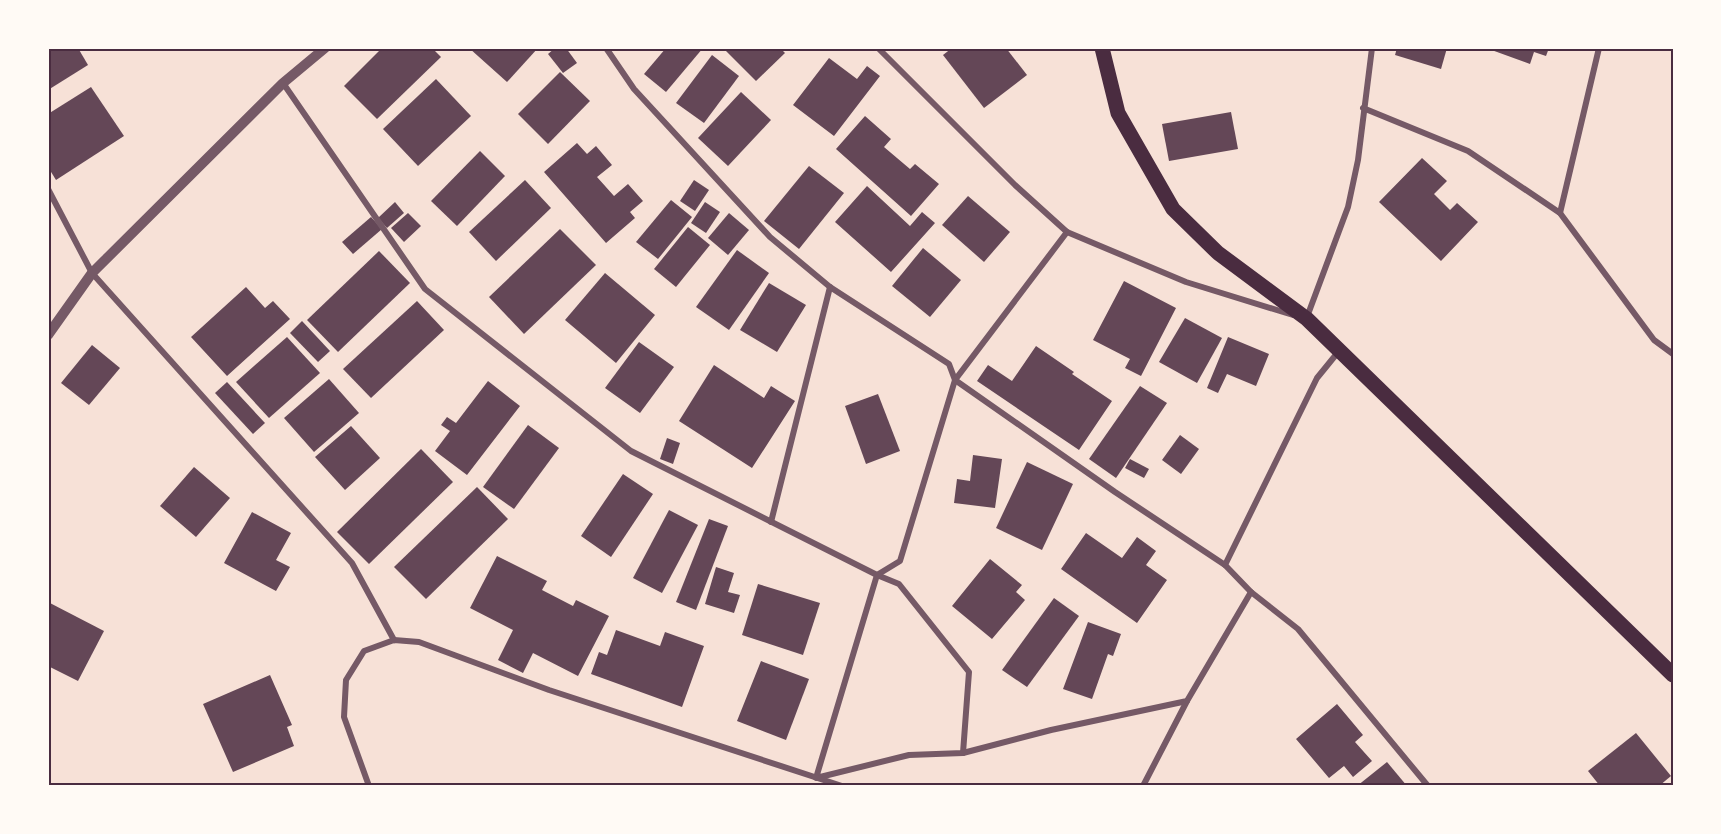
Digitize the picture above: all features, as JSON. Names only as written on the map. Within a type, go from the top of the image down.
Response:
[{"type":"main road","points":[[1102,48],[1118,112],[1173,209],[1218,252],[1307,319],[1673,675]]},
{"type":"street","points":[[48,335],[92,273],[283,83],[325,48]]},
{"type":"street","points":[[606,48],[634,89],[770,237],[830,287],[949,364],[955,380],[1106,486],[1225,565],[1251,591],[1298,629],[1428,786]]},
{"type":"street","points":[[878,48],[1015,185],[1067,232],[1186,282],[1307,319],[1348,207],[1358,160],[1372,48]]},
{"type":"street","points":[[1560,213],[1599,48]]},
{"type":"street","points":[[283,83],[425,289],[631,451],[899,584],[969,672],[963,753]]},
{"type":"street","points":[[1363,108],[1468,151],[1560,213],[1654,340],[1673,354]]},
{"type":"street","points":[[48,189],[92,273],[352,563],[394,639]]},
{"type":"street","points":[[816,778],[877,575],[900,561],[955,380],[1067,232]]},
{"type":"street","points":[[771,522],[830,287]]},
{"type":"street","points":[[1225,565],[1317,378],[1339,350]]},
{"type":"street","points":[[1143,786],[1187,701],[1251,591]]},
{"type":"street","points":[[369,786],[344,717],[346,680],[364,651],[394,639],[419,642],[549,690],[842,786]]},
{"type":"street","points":[[816,778],[909,755],[963,753],[1051,730],[1187,701]]},
{"type":"building","points":[[48,48],[78,48],[88,65],[48,90]]},
{"type":"building","points":[[382,48],[432,48],[441,57],[377,119],[344,86]]},
{"type":"building","points":[[469,48],[538,48],[507,82]]},
{"type":"building","points":[[555,48],[566,48],[577,63],[563,73],[548,54]]},
{"type":"building","points":[[666,48],[703,48],[666,92],[644,74]]},
{"type":"building","points":[[723,48],[780,48],[785,53],[756,81]]},
{"type":"building","points":[[952,48],[1006,48],[1027,75],[984,108],[943,55]]},
{"type":"building","points":[[1397,48],[1447,48],[1441,69],[1395,55]]},
{"type":"building","points":[[1486,48],[1549,48],[1546,56],[1534,52],[1530,64]]},
{"type":"building","points":[[712,55],[739,76],[704,123],[676,103]]},
{"type":"building","points":[[829,58],[857,79],[867,66],[880,76],[834,136],[793,105]]},
{"type":"building","points":[[560,72],[590,101],[548,144],[518,114]]},
{"type":"building","points":[[436,79],[471,116],[418,166],[383,129]]},
{"type":"building","points":[[91,87],[124,136],[56,180],[48,167],[48,114]]},
{"type":"building","points":[[741,92],[771,120],[728,166],[698,138]]},
{"type":"building","points":[[1231,112],[1238,149],[1169,161],[1162,124]]},
{"type":"building","points":[[865,116],[891,139],[884,147],[910,169],[915,164],[939,184],[911,216],[836,149]]},
{"type":"building","points":[[577,143],[587,154],[596,146],[612,165],[597,177],[614,196],[628,184],[643,201],[630,212],[635,218],[606,243],[544,172]]},
{"type":"building","points":[[480,151],[505,176],[457,226],[431,201]]},
{"type":"building","points":[[1422,158],[1447,181],[1434,194],[1450,210],[1457,203],[1478,222],[1441,261],[1379,202]]},
{"type":"building","points":[[809,166],[844,193],[799,249],[764,221]]},
{"type":"building","points":[[525,180],[551,208],[496,261],[469,232]]},
{"type":"building","points":[[694,180],[709,190],[695,211],[680,201]]},
{"type":"building","points":[[867,186],[910,226],[922,212],[935,223],[891,272],[835,222]]},
{"type":"building","points":[[968,196],[1010,232],[984,262],[942,225]]},
{"type":"building","points":[[671,200],[692,217],[658,259],[636,242]]},
{"type":"building","points":[[395,202],[404,213],[387,228],[378,218]]},
{"type":"building","points":[[705,202],[720,212],[706,233],[691,223]]},
{"type":"building","points":[[408,213],[421,226],[404,242],[391,228]]},
{"type":"building","points":[[729,213],[749,230],[728,255],[708,238]]},
{"type":"building","points":[[371,217],[382,229],[353,254],[342,242]]},
{"type":"building","points":[[688,227],[710,245],[676,287],[654,269]]},
{"type":"building","points":[[560,229],[596,265],[524,334],[489,297]]},
{"type":"building","points":[[923,248],[961,280],[930,317],[892,286]]},
{"type":"building","points":[[737,250],[769,273],[729,330],[696,307]]},
{"type":"building","points":[[379,251],[410,283],[338,352],[307,320]]},
{"type":"building","points":[[605,273],[655,315],[616,363],[565,320]]},
{"type":"building","points":[[1124,281],[1176,308],[1141,376],[1125,368],[1130,359],[1093,340]]},
{"type":"building","points":[[769,283],[806,305],[777,352],[740,330]]},
{"type":"building","points":[[246,287],[265,308],[273,301],[290,319],[227,376],[191,337]]},
{"type":"building","points":[[417,301],[444,330],[371,398],[343,369]]},
{"type":"building","points":[[1185,318],[1222,338],[1197,383],[1159,362]]},
{"type":"building","points":[[302,321],[330,351],[318,362],[290,333]]},
{"type":"building","points":[[287,337],[320,373],[269,418],[236,382]]},
{"type":"building","points":[[1228,337],[1269,354],[1256,386],[1227,374],[1218,393],[1207,388]]},
{"type":"building","points":[[639,342],[674,367],[640,413],[605,388]]},
{"type":"building","points":[[92,345],[120,368],[89,405],[61,383]]},
{"type":"building","points":[[1036,346],[1112,401],[1079,450],[977,381],[988,365],[1012,381]]},
{"type":"building","points":[[714,365],[764,398],[771,386],[795,401],[752,468],[679,421]]},
{"type":"building","points":[[329,379],[359,413],[314,452],[284,418]]},
{"type":"building","points":[[488,381],[520,406],[467,475],[435,451],[450,431],[441,425],[447,417],[456,423]]},
{"type":"building","points":[[227,382],[265,423],[253,434],[215,393]]},
{"type":"building","points":[[1140,386],[1167,403],[1116,478],[1089,459]]},
{"type":"building","points":[[878,394],[900,451],[866,464],[845,406]]},
{"type":"building","points":[[528,425],[559,448],[514,509],[483,487]]},
{"type":"building","points":[[351,426],[380,458],[345,490],[315,457]]},
{"type":"building","points":[[1180,435],[1199,449],[1181,474],[1162,460]]},
{"type":"building","points":[[667,438],[680,443],[673,464],[660,459]]},
{"type":"building","points":[[421,449],[453,482],[369,564],[337,532]]},
{"type":"building","points":[[973,455],[1002,459],[995,508],[954,503],[957,479],[970,481]]},
{"type":"building","points":[[1130,459],[1149,469],[1144,478],[1125,468]]},
{"type":"building","points":[[1027,462],[1073,484],[1042,550],[996,528]]},
{"type":"building","points":[[194,467],[230,498],[196,537],[160,506]]},
{"type":"building","points":[[623,474],[653,494],[611,557],[581,536]]},
{"type":"building","points":[[477,487],[508,519],[426,599],[394,567]]},
{"type":"building","points":[[669,510],[698,525],[662,593],[633,578]]},
{"type":"building","points":[[252,512],[291,533],[276,560],[290,567],[276,591],[224,563]]},
{"type":"building","points":[[709,519],[728,526],[696,610],[676,602]]},
{"type":"building","points":[[1086,533],[1122,558],[1137,537],[1156,551],[1146,565],[1167,580],[1137,623],[1061,569]]},
{"type":"building","points":[[497,556],[547,581],[542,590],[573,606],[576,600],[609,616],[578,676],[533,653],[523,673],[498,660],[513,630],[470,608]]},
{"type":"building","points":[[990,559],[1022,585],[1016,592],[1025,600],[992,639],[952,606]]},
{"type":"building","points":[[716,567],[734,573],[728,592],[740,595],[734,613],[705,604]]},
{"type":"building","points":[[758,584],[820,603],[803,655],[742,635]]},
{"type":"building","points":[[1054,598],[1079,616],[1027,687],[1002,670]]},
{"type":"building","points":[[48,602],[104,631],[78,681],[48,666]]},
{"type":"building","points":[[1088,622],[1121,634],[1113,656],[1108,654],[1092,699],[1063,689]]},
{"type":"building","points":[[616,630],[660,646],[665,632],[704,646],[682,707],[591,674],[599,652],[607,655]]},
{"type":"building","points":[[761,661],[809,679],[786,740],[737,721]]},
{"type":"building","points":[[270,675],[292,725],[287,727],[294,746],[233,772],[203,704]]},
{"type":"building","points":[[1337,704],[1363,735],[1355,742],[1372,761],[1353,777],[1344,766],[1329,778],[1296,739]]},
{"type":"building","points":[[1636,733],[1671,776],[1659,786],[1600,786],[1588,771]]},
{"type":"building","points":[[1387,762],[1407,786],[1357,786]]}]
